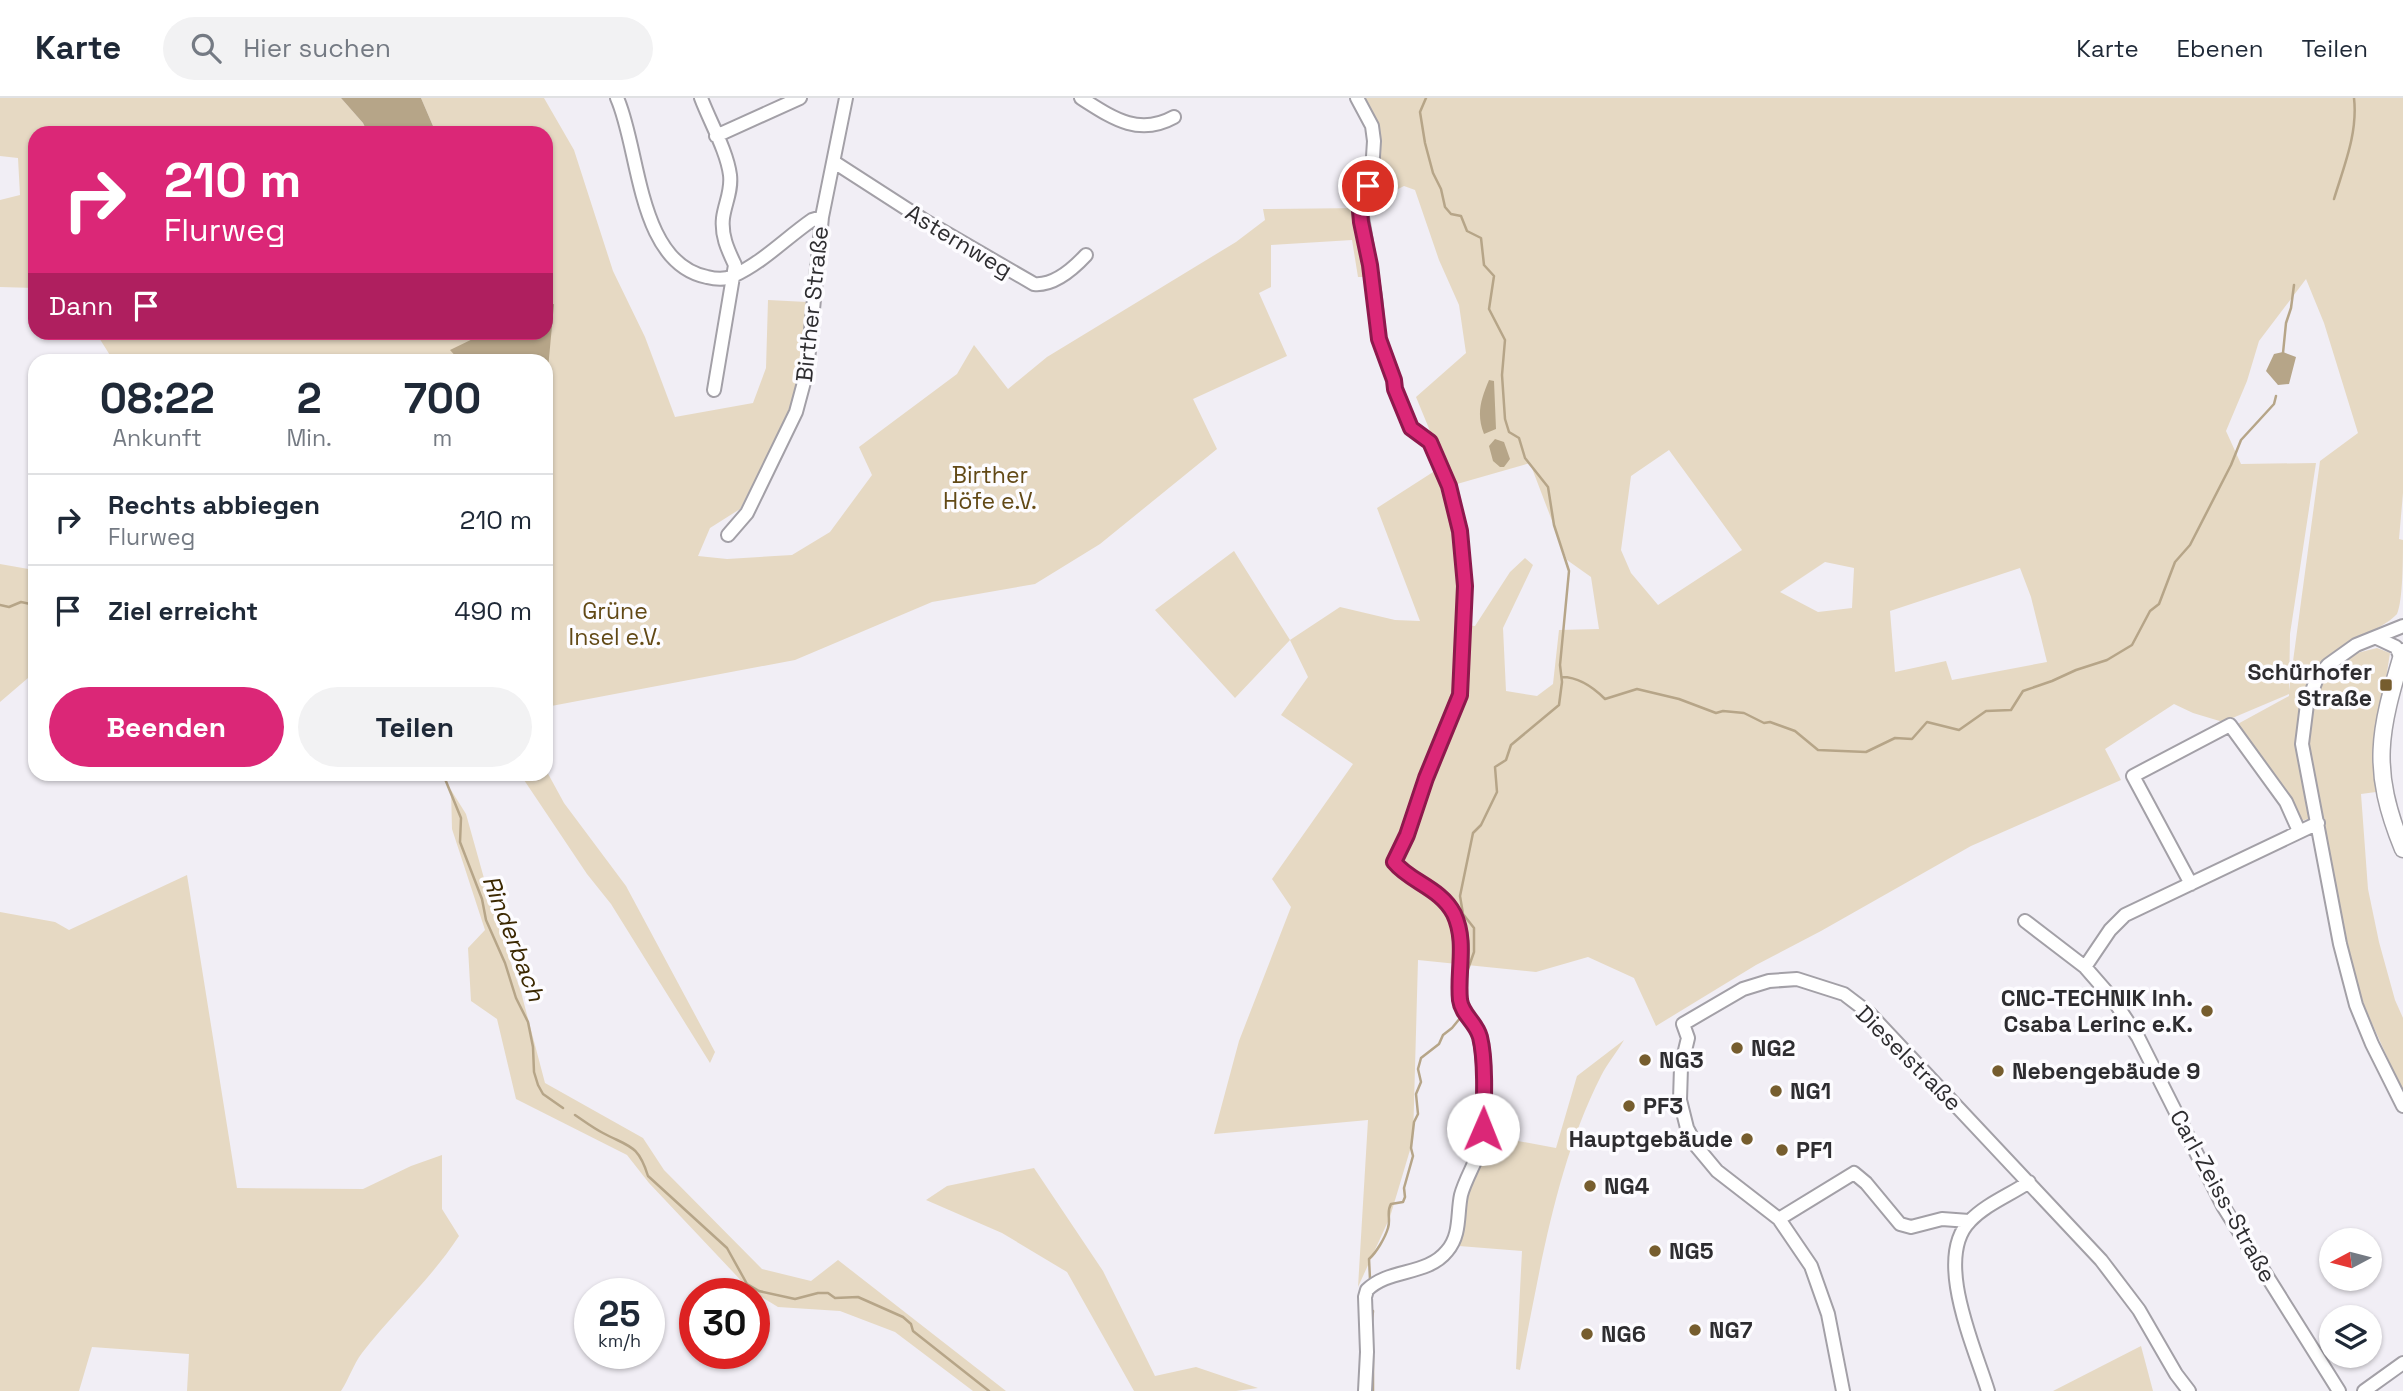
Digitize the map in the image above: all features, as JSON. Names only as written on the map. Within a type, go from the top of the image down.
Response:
[{"type":"street","points":[[617,98],[629,130],[643,198],[654,226],[667,249],[686,268],[699,275],[721,279],[734,276],[812,220],[822,217]]},
{"type":"street","points":[[701,98],[729,171],[731,186],[723,217],[723,232],[726,248],[735,265],[714,390]]},
{"type":"street","points":[[716,136],[800,98]]},
{"type":"street","name":"Birther Straße","points":[[728,535],[747,513],[803,392],[822,217],[846,98]]},
{"type":"street","points":[[1081,98],[1119,122],[1163,123],[1174,117]]},
{"type":"street","points":[[1357,98],[1372,126],[1374,141],[1373,172],[1360,211],[1375,297],[1379,339],[1411,428],[1430,442],[1449,486],[1460,531],[1465,586],[1460,695],[1426,778],[1407,835],[1394,862],[1434,890],[1454,913],[1461,940],[1460,999],[1463,1011],[1475,1023],[1480,1038],[1484,1109],[1482,1139],[1461,1195],[1457,1233],[1448,1250],[1429,1266],[1386,1279],[1367,1290],[1365,1391]]},
{"type":"street","name":"Asternweg","points":[[834,162],[927,222],[1034,284],[1044,284],[1060,277],[1074,268],[1086,255]]},
{"type":"street","points":[[2403,626],[2345,651],[2328,665],[2312,688],[2302,744],[2340,944],[2356,1005],[2372,1044],[2403,1105]]},
{"type":"street","points":[[2371,639],[2396,647],[2402,655],[2381,739],[2381,763],[2390,818],[2403,849]]},
{"type":"street","points":[[2190,884],[2133,776],[2230,725],[2286,802],[2299,831]]},
{"type":"street","points":[[2085,967],[2110,930],[2125,915],[2318,823]]},
{"type":"street","name":"Carl-Zeiss-Straße","points":[[2025,921],[2085,967],[2112,998],[2138,1037],[2223,1206],[2339,1391]]},
{"type":"street","name":"Dieselstraße","points":[[1779,1219],[1710,1164],[1687,1128],[1680,1100],[1681,1067],[1688,1038],[1683,1024],[1743,989],[1769,981],[1797,979],[1844,994],[1869,1013],[2101,1260],[2139,1310],[2176,1374],[2189,1391]]},
{"type":"street","points":[[1843,1391],[1828,1314],[1811,1266],[1779,1219],[1854,1173],[1866,1183],[1900,1224],[1911,1227],[1942,1219],[1969,1221]]},
{"type":"street","points":[[1987,1391],[1954,1274],[1958,1243],[1969,1221],[2029,1182]]},
{"type":"street","points":[[2364,1391],[2403,1363]]},
{"type":"green space","points":[[0,98],[341,98],[364,126],[28,126],[28,288],[0,287],[0,200],[20,195],[18,158],[0,156]]},
{"type":"green space","points":[[421,98],[544,98],[574,150],[613,271],[645,337],[675,417],[753,403],[766,368],[768,300],[807,302],[797,391],[783,425],[740,509],[710,528],[698,556],[727,559],[792,555],[830,532],[872,475],[859,447],[957,374],[974,345],[1008,389],[1047,357],[1236,242],[1265,220],[1263,209],[1361,208],[1366,277],[1358,277],[1352,240],[1271,245],[1271,287],[1259,293],[1287,356],[1193,399],[1217,449],[1100,544],[1035,584],[932,602],[795,660],[553,706],[553,354],[109,354],[100,340],[553,340],[553,126],[433,126]]},
{"type":"green space","points":[[1361,98],[2403,98],[2403,493],[2399,539],[2403,540],[2403,548],[2400,599],[2397,614],[2338,651],[2320,667],[2308,686],[2299,728],[2302,773],[2311,818],[2298,822],[2234,726],[2289,694],[2223,722],[2174,704],[2105,749],[2121,780],[1971,846],[1756,965],[1656,1026],[1634,978],[1588,957],[1536,972],[1418,960],[1413,1140],[1390,1217],[1358,1287],[1368,1120],[1214,1134],[1239,1041],[1291,907],[1272,879],[1353,764],[1281,715],[1308,677],[1290,640],[1340,607],[1395,620],[1420,621],[1377,508],[1444,465],[1416,397],[1466,353],[1459,305],[1439,260],[1415,190],[1404,186],[1361,208],[1376,161]],"holes":[[[2306,279],[2324,323],[2358,433],[2320,461],[2289,691],[2290,634],[2316,463],[2241,464],[2226,431],[2247,381],[2259,341]],[[1669,450],[1742,550],[1658,605],[1631,573],[1621,550],[1631,476]],[[1530,463],[1567,560],[1591,577],[1599,629],[1559,630],[1553,684],[1537,696],[1506,691],[1503,628],[1533,565],[1525,558],[1510,572],[1475,626],[1466,625],[1450,486]],[[1825,562],[1854,568],[1852,608],[1818,612],[1780,592]],[[2020,568],[2031,597],[2047,662],[1952,680],[1946,661],[1895,672],[1890,611]]]},
{"type":"green space","points":[[1234,551],[1290,640],[1235,698],[1155,610]]},
{"type":"green space","points":[[0,564],[28,569],[28,678],[0,702]]},
{"type":"green space","points":[[2377,648],[2390,653],[2374,756],[2376,792],[2361,794],[2368,889],[2379,942],[2395,1000],[2403,1018],[2403,1092],[2365,1008],[2348,953],[2308,755],[2308,721],[2325,674],[2349,655]]},
{"type":"green space","points":[[525,781],[552,781],[564,803],[626,886],[715,1052],[710,1063],[611,904],[587,874]]},
{"type":"green space","points":[[451,790],[466,814],[494,914],[521,992],[545,1083],[643,1138],[664,1170],[762,1269],[811,1281],[838,1260],[1006,1391],[973,1391],[895,1332],[840,1311],[778,1307],[770,1302],[770,1278],[739,1278],[649,1183],[627,1155],[516,1099],[497,1019],[471,1001],[468,948],[485,930],[452,829]]},
{"type":"green space","points":[[187,875],[237,1188],[363,1189],[411,1166],[442,1155],[442,1209],[459,1236],[362,1353],[341,1391],[187,1391],[189,1354],[92,1347],[79,1391],[0,1391],[0,912],[55,922],[69,930]]},
{"type":"green space","points":[[1624,1040],[1601,1076],[1572,1146],[1542,1257],[1520,1370],[1516,1369],[1522,1251],[1459,1246],[1467,1195],[1491,1136],[1556,1148],[1577,1076]]},
{"type":"green space","points":[[1034,1168],[1103,1271],[1155,1376],[1196,1367],[1258,1388],[1236,1391],[1134,1391],[1067,1272],[1002,1233],[926,1200],[947,1186]]},
{"type":"green space","points":[[2141,1346],[2153,1391],[2053,1391]]},
{"type":"shaded area","points":[[341,98],[421,98],[433,126],[364,126]]},
{"type":"shaded area","points":[[471,340],[551,340],[549,354],[454,354],[450,350]]},
{"type":"shaded area","points":[[2283,352],[2296,357],[2289,384],[2278,385],[2266,371],[2274,354]]},
{"type":"shaded area","points":[[1489,380],[1494,381],[1496,429],[1484,434],[1480,407]]},
{"type":"shaded area","points":[[1495,439],[1504,442],[1510,459],[1504,467],[1493,461],[1489,446]]},
{"type":"waterway","points":[[1426,98],[1420,112],[1425,143],[1445,207],[1451,214],[1461,216],[1467,231],[1481,238],[1484,265],[1494,276],[1489,309],[1505,340],[1502,375],[1505,419],[1509,432],[1519,438],[1525,458],[1548,487],[1554,525],[1569,571],[1559,705],[1511,745],[1506,760],[1495,767],[1497,792],[1481,825],[1473,833],[1460,896],[1463,914],[1474,928],[1474,952],[1468,969]]},
{"type":"waterway","points":[[2334,199],[2352,137],[2354,98]]},
{"type":"waterway","points":[[2283,353],[2294,285]]},
{"type":"waterway","points":[[1562,677],[1585,684],[1605,699],[1637,689],[1679,699],[1716,713],[1744,713],[1764,723],[1770,722],[1795,731],[1818,750],[1866,752],[1895,738],[1912,739],[1927,722],[1959,730],[1986,711],[2011,710],[2023,691],[2107,660],[2132,645],[2150,611],[2159,604],[2175,562],[2190,545],[2241,440],[2274,404],[2276,396]]},
{"type":"waterway","points":[[0,605],[9,607],[21,602],[28,604]]},
{"type":"waterway","name":"Rinderbach","points":[[446,781],[461,818],[460,842],[482,899],[486,920],[528,1022],[538,1085],[543,1094],[563,1108]]},
{"type":"waterway","points":[[1370,1279],[1369,1259],[1387,1232],[1391,1204],[1403,1202],[1405,1197],[1404,1188],[1413,1156],[1411,1148],[1414,1122],[1418,1114],[1416,1094],[1421,1082],[1418,1069],[1421,1058],[1439,1044],[1443,1035],[1461,1017]]},
{"type":"waterway","name":"Rinderbach","points":[[575,1115],[632,1148],[648,1176],[727,1248],[747,1284],[759,1291],[795,1299],[818,1293],[828,1293],[835,1298],[858,1297],[903,1317],[911,1324],[913,1331],[989,1391]]},
{"type":"waterway","points":[[1372,1322],[1373,1311]]},
{"type":"waterway","points":[[1373,1356],[1373,1391]]},
{"type":"place","name":"Schürhofer Straße","points":[[2386,685]]},
{"type":"place","name":"CNC-TECHNIK Inh. Csaba Lerinc e.K.","points":[[2207,1011]]},
{"type":"place","name":"NG2","points":[[1737,1048]]},
{"type":"place","name":"NG3","points":[[1645,1060]]},
{"type":"place","name":"Nebengebäude 9","points":[[1998,1071]]},
{"type":"place","name":"NG1","points":[[1776,1091]]},
{"type":"place","name":"PF3","points":[[1629,1106]]},
{"type":"place","name":"Hauptgebäude","points":[[1747,1139]]},
{"type":"place","name":"PF1","points":[[1782,1150]]},
{"type":"place","name":"NG4","points":[[1590,1186]]},
{"type":"place","name":"NG5","points":[[1655,1251]]},
{"type":"place","name":"NG7","points":[[1695,1330]]},
{"type":"place","name":"NG6","points":[[1587,1334]]},
{"type":"route","points":[[1368,186],[1360,211],[1375,297],[1379,339],[1411,428],[1430,442],[1449,486],[1460,531],[1465,586],[1460,695],[1426,778],[1407,835],[1394,862],[1434,890],[1454,913],[1461,940],[1460,999],[1463,1011],[1475,1023],[1480,1038],[1483,1129]]},
{"type":"park label","name":"Birther Höfe e.V.","points":[[990,488]]},
{"type":"park label","name":"Grüne Insel e.V.","points":[[615,624]]}]
